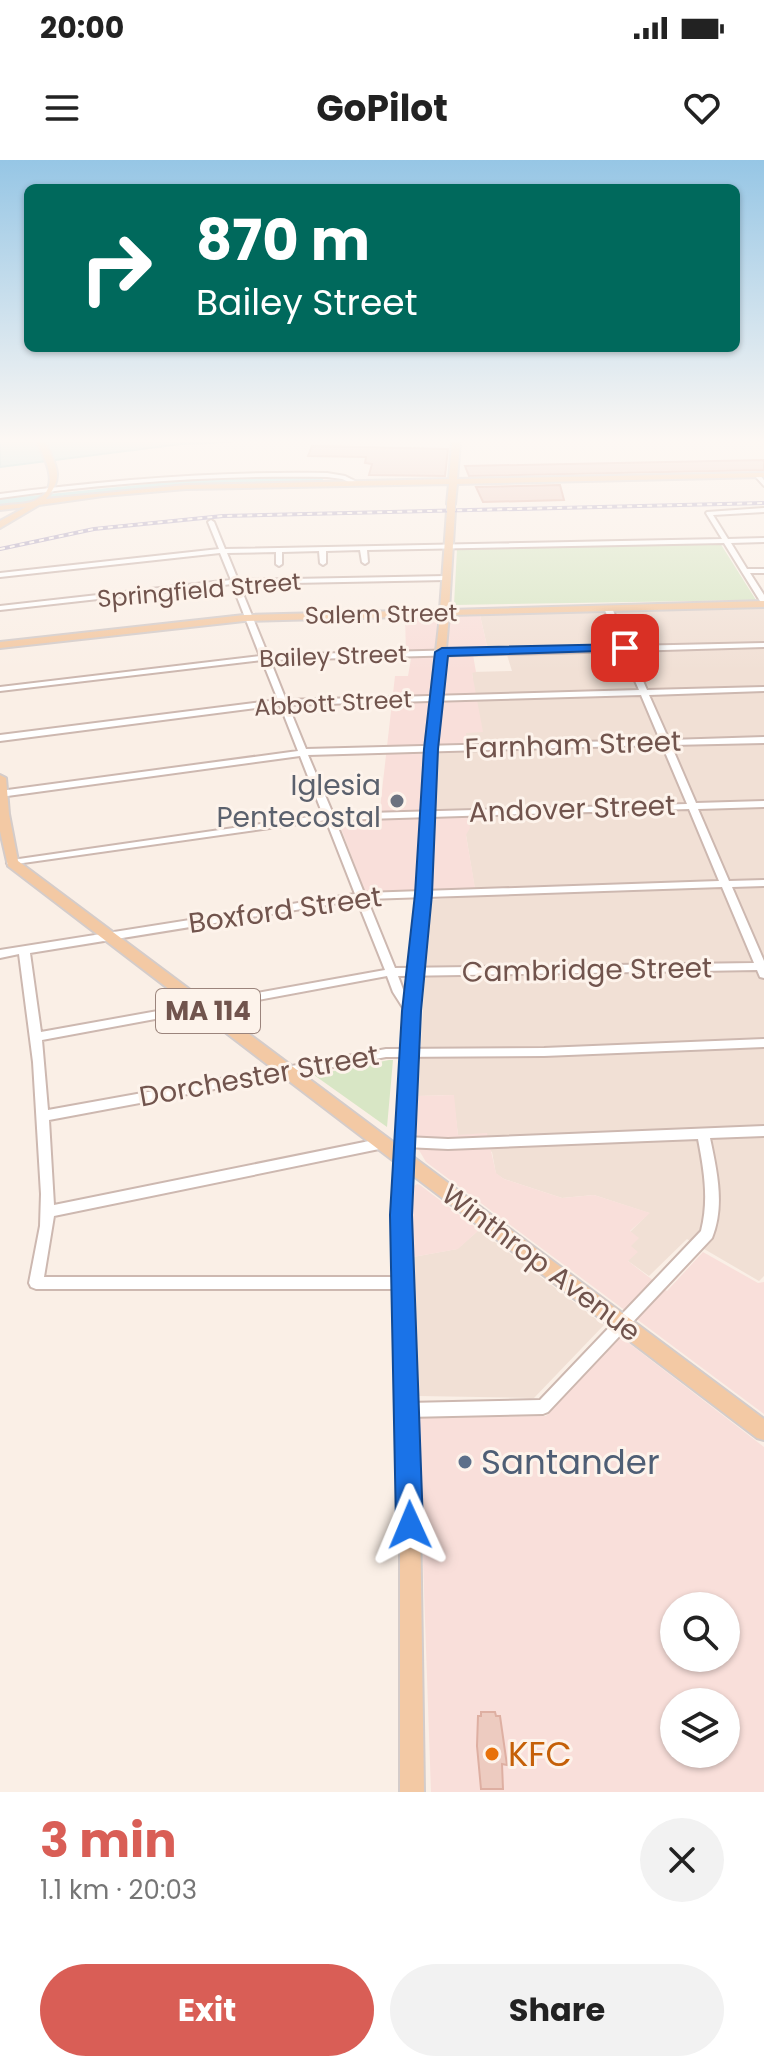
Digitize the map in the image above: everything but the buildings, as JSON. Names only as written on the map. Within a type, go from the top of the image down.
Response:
[{"type":"main road","points":[[412,1792],[401,1215],[411,1011],[424,894],[431,749],[442,652],[450,518]]},
{"type":"main road","name":"Salem Street","points":[[0,645],[248,617],[764,603]]},
{"type":"main road","points":[[0,778],[6,864]]},
{"type":"main road","name":"Winthrop Avenue","points":[[6,864],[113,936],[384,1143],[404,1150],[621,1324],[764,1431]]},
{"type":"street","points":[[712,518],[764,603]]},
{"type":"street","points":[[211,522],[399,992],[411,1011]]},
{"type":"street","points":[[0,575],[222,551],[762,540]]},
{"type":"street","points":[[363,548],[365,562]]},
{"type":"street","points":[[322,549],[323,563]]},
{"type":"street","points":[[279,550],[279,564]]},
{"type":"street","points":[[746,571],[764,571]]},
{"type":"street","name":"Springfield Street","points":[[0,608],[234,582],[446,578]]},
{"type":"street","points":[[608,608],[726,884],[759,949],[762,970]]},
{"type":"street","name":"Bailey Street","points":[[0,689],[265,657],[764,645]]},
{"type":"street","name":"Abbott Street","points":[[0,738],[282,703],[764,689]]},
{"type":"street","name":"Farnham Street","points":[[1,794],[303,753],[764,740]]},
{"type":"street","name":"Andover Street","points":[[6,864],[329,817],[764,804]]},
{"type":"street","name":"Boxford Street","points":[[0,954],[361,896],[764,883]]},
{"type":"street","points":[[24,950],[43,1116],[47,1212],[36,1283],[404,1283]]},
{"type":"street","name":"Cambridge Street","points":[[36,1037],[391,972],[762,970]]},
{"type":"street","name":"Dorchester Street","points":[[43,1116],[285,1070],[410,1051],[544,1052],[764,1043]]},
{"type":"street","points":[[404,1150],[448,1144],[764,1131]]},
{"type":"street","points":[[407,1410],[543,1407],[707,1234],[714,1210],[714,1193],[703,1134]]},
{"type":"street","points":[[47,1212],[384,1143]]},
{"type":"shaded area","points":[[764,607],[764,1276],[759,1281],[687,1239],[649,1276],[628,1261],[630,1232],[649,1213],[594,1195],[562,1198],[504,1179],[496,1174],[492,1152],[458,1135],[453,1095],[418,1096],[429,900],[476,896],[466,835],[467,809],[436,810],[439,746],[466,746],[474,693],[472,672],[512,671],[507,655],[489,655],[480,615]]},
{"type":"shaded area","points":[[480,615],[489,655],[473,655],[476,672],[472,673],[483,732],[466,733],[467,746],[439,746],[436,809],[467,809],[470,828],[466,835],[475,888],[365,892],[337,818],[379,817],[395,676],[408,676],[412,653],[406,653],[405,617]]},
{"type":"shaded area","points":[[454,1095],[458,1135],[487,1133],[496,1173],[504,1179],[562,1198],[594,1195],[650,1213],[630,1231],[639,1238],[631,1246],[638,1252],[628,1261],[667,1291],[703,1252],[758,1283],[764,1282],[764,1414],[426,1162],[416,1145],[418,1096]]},
{"type":"shaded area","points":[[417,1184],[479,1230],[458,1249],[413,1257],[412,1187]]},
{"type":"shaded area","points":[[479,1230],[604,1325],[534,1398],[418,1396],[413,1257],[457,1249]]},
{"type":"shaded area","points":[[621,1337],[764,1447],[764,1792],[431,1792],[418,1418],[546,1416]]},
{"type":"green space","points":[[720,543],[756,600],[454,605],[457,549]]},
{"type":"green space","points":[[389,1060],[393,1060],[387,1127],[314,1075]]},
{"type":"railway","points":[[0,549],[94,529],[202,518]]},
{"type":"place","name":"Iglesia Pentecostal","points":[[397,801]]},
{"type":"place","name":"Santander","points":[[465,1462]]},
{"type":"place","name":"KFC","points":[[492,1754]]},
{"type":"route","points":[[410,1525],[401,1215],[411,1011],[424,894],[431,749],[442,652],[625,648]]}]
